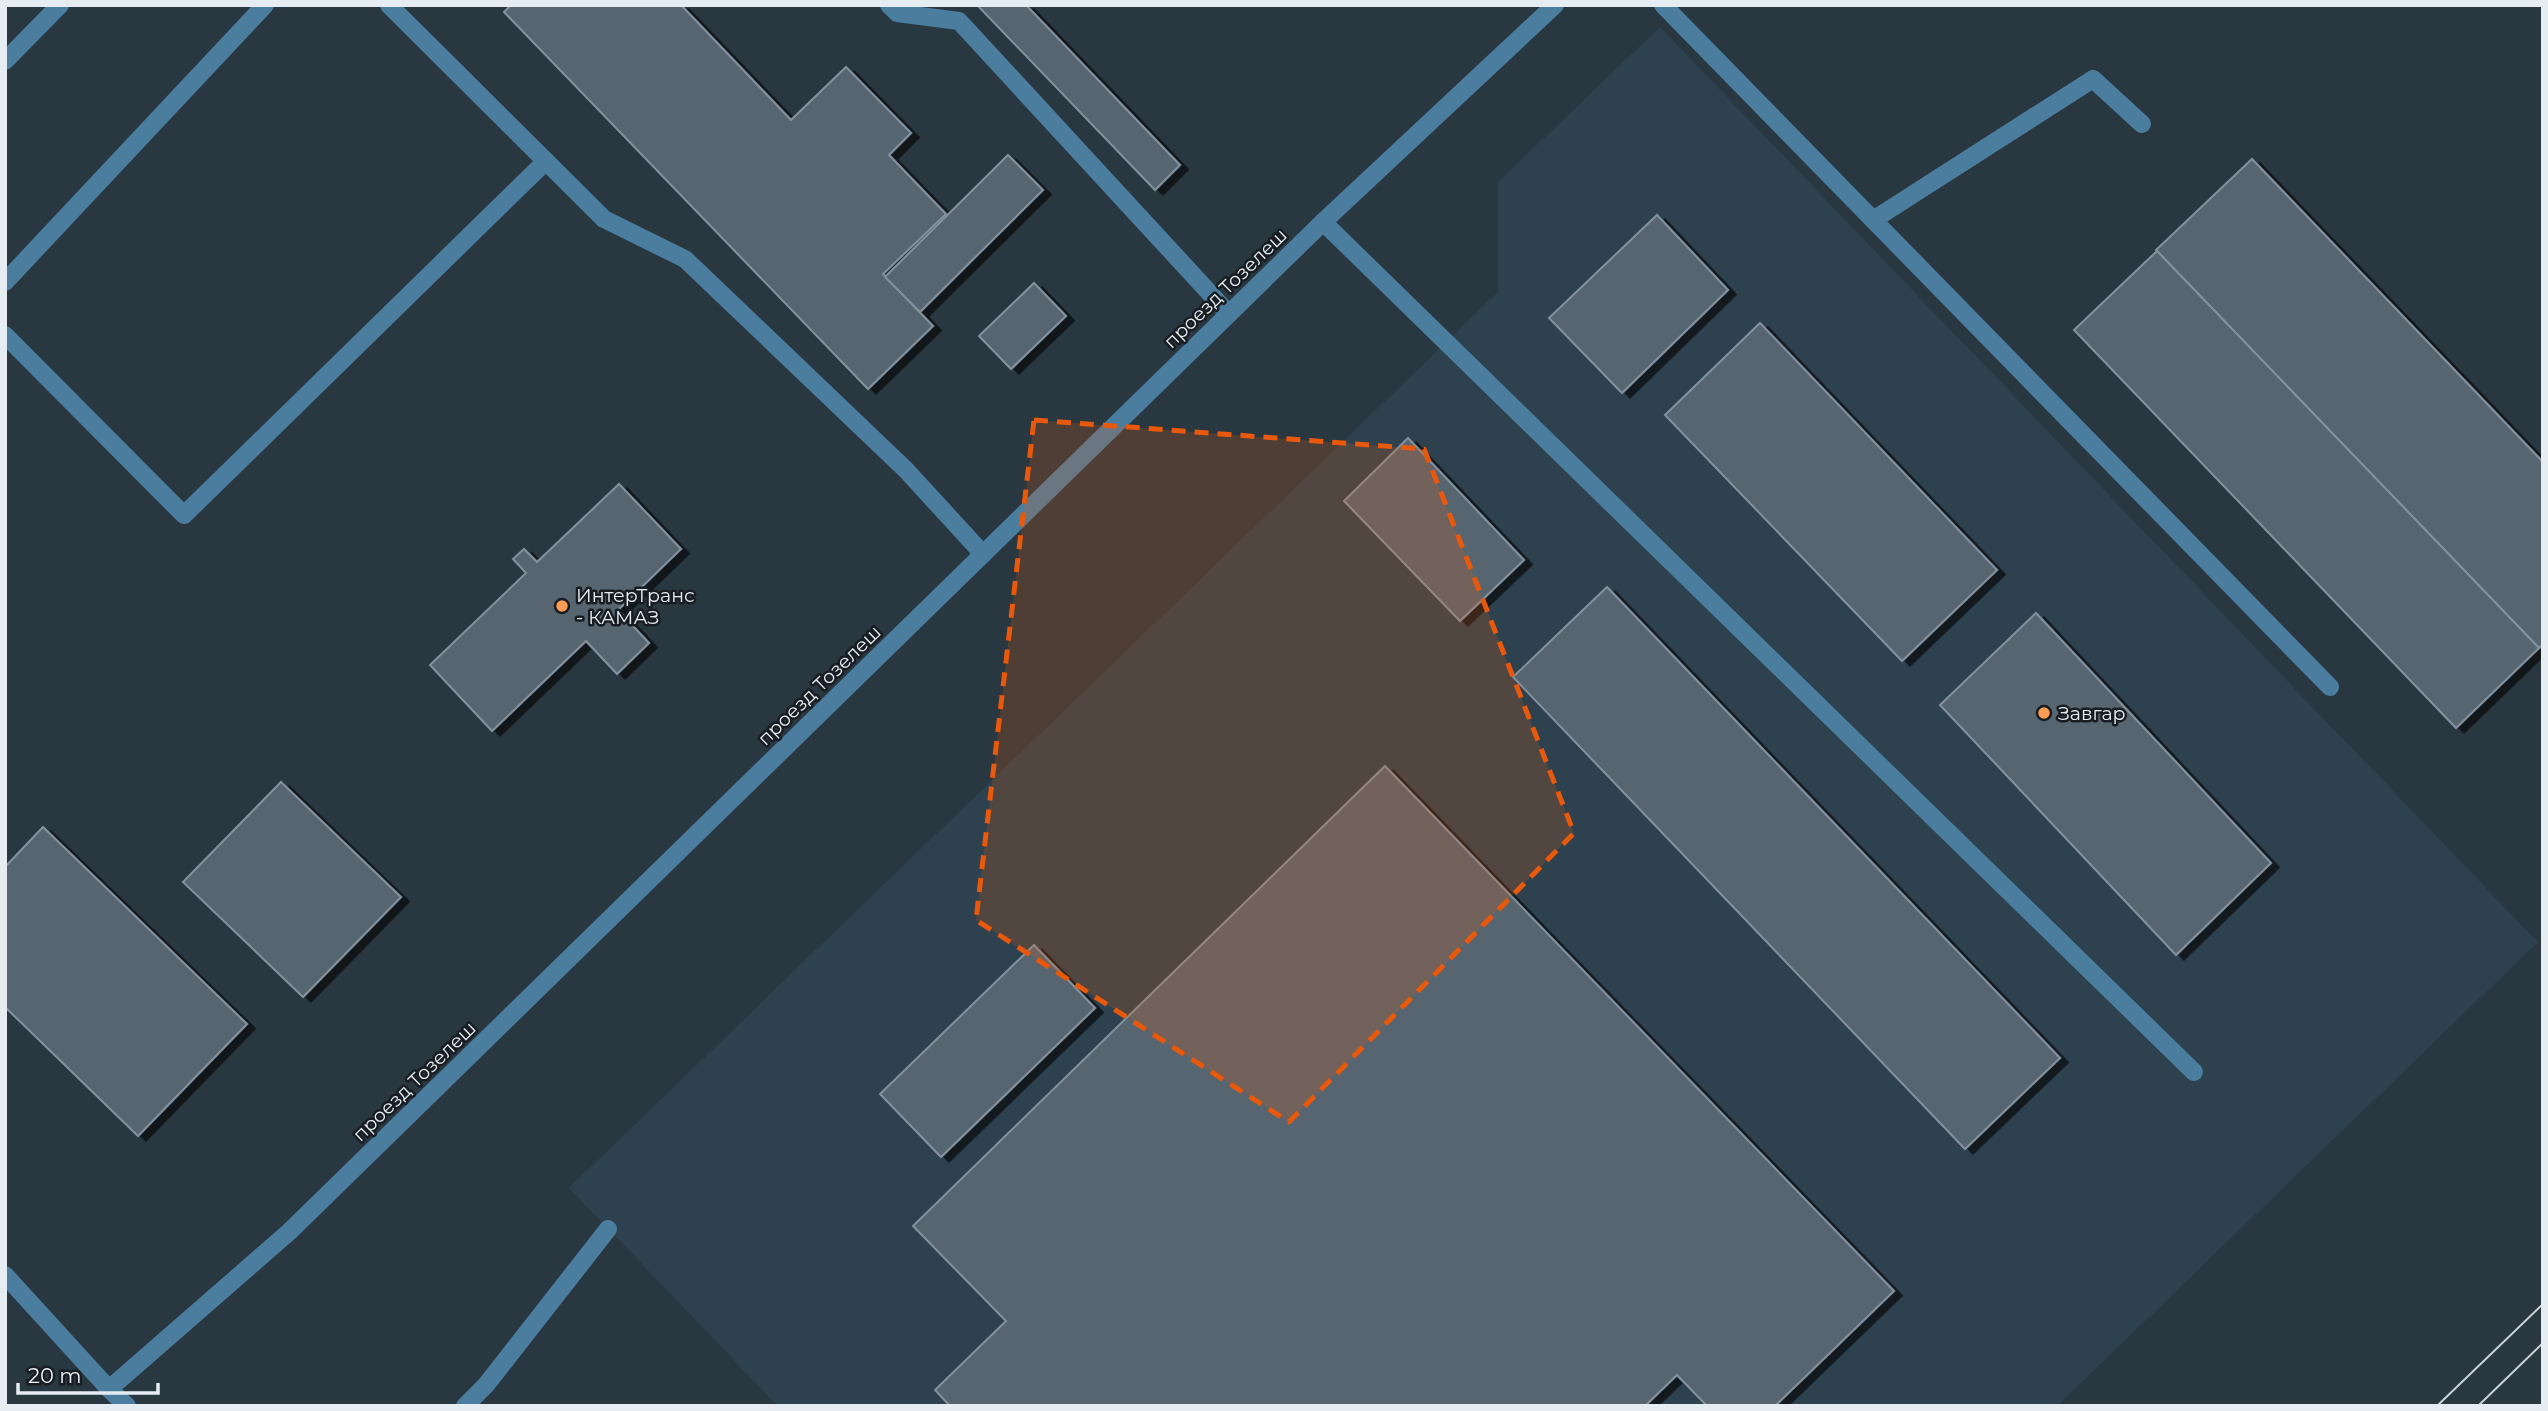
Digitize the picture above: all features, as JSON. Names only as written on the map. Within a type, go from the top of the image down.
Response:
[{"type":"street","points":[[5,61],[60,5]]},
{"type":"street","points":[[5,282],[265,5]]},
{"type":"street","points":[[389,5],[604,219],[685,259],[906,470],[983,554]]},
{"type":"street","points":[[889,5],[897,13],[959,21],[1228,314]]},
{"type":"street","name":"проезд Тозелеш","points":[[109,1389],[289,1232],[1228,314],[1555,5]]},
{"type":"street","points":[[1663,5],[2330,687]]},
{"type":"street","points":[[1873,220],[2093,79],[2142,124]]},
{"type":"street","points":[[5,335],[184,515],[546,161]]},
{"type":"street","points":[[1323,222],[2194,1072]]},
{"type":"street","points":[[465,1406],[486,1385],[608,1229]]},
{"type":"street","points":[[5,1275],[127,1406]]},
{"type":"highlighted area","points":[[1034,420],[1424,449],[1574,833],[1289,1122],[976,920]]},
{"type":"shaded area","points":[[1660,27],[2538,942],[2057,1406],[778,1406],[569,1188],[1498,292],[1498,182]]},
{"type":"building","points":[[511,5],[681,5],[791,120],[846,67],[911,133],[889,155],[946,214],[883,274],[933,326],[868,389],[504,12]]},
{"type":"building","points":[[977,5],[1026,5],[1180,165],[1155,190]]},
{"type":"building","points":[[1008,155],[1043,190],[920,312],[885,277]]},
{"type":"building","points":[[2252,159],[2543,462],[2543,644],[2539,648],[2156,250]]},
{"type":"building","points":[[1657,215],[1728,290],[1622,393],[1549,318]]},
{"type":"building","points":[[2157,251],[2539,648],[2456,728],[2074,330]]},
{"type":"building","points":[[1034,283],[1066,316],[1011,369],[979,336]]},
{"type":"building","points":[[1760,323],[1997,570],[1902,661],[1665,415]]},
{"type":"building","points":[[1408,438],[1524,560],[1460,621],[1344,501]]},
{"type":"building","points":[[619,484],[681,549],[618,610],[649,643],[617,674],[586,641],[492,731],[430,665],[526,573],[513,559],[524,549],[537,562]]},
{"type":"building","points":[[1607,587],[2060,1058],[1965,1149],[1513,677]]},
{"type":"building","points":[[2036,613],[2271,863],[2176,955],[1940,705]]},
{"type":"building","points":[[1385,766],[1894,1291],[1775,1406],[1707,1406],[1677,1375],[1645,1406],[950,1406],[935,1390],[1006,1321],[913,1226]]},
{"type":"building","points":[[281,782],[401,897],[303,997],[183,882]]},
{"type":"building","points":[[43,827],[247,1024],[138,1136],[5,1007],[5,867]]},
{"type":"building","points":[[1034,945],[1095,1008],[941,1157],[880,1094]]},
{"type":"tram line","points":[[2437,1406],[2543,1304]]},
{"type":"tram line","points":[[2478,1406],[2543,1343]]},
{"type":"place","name":"ИнтерТранс - КАМАЗ","points":[[562,606]]},
{"type":"place","name":"Завгар","points":[[2044,713]]}]
